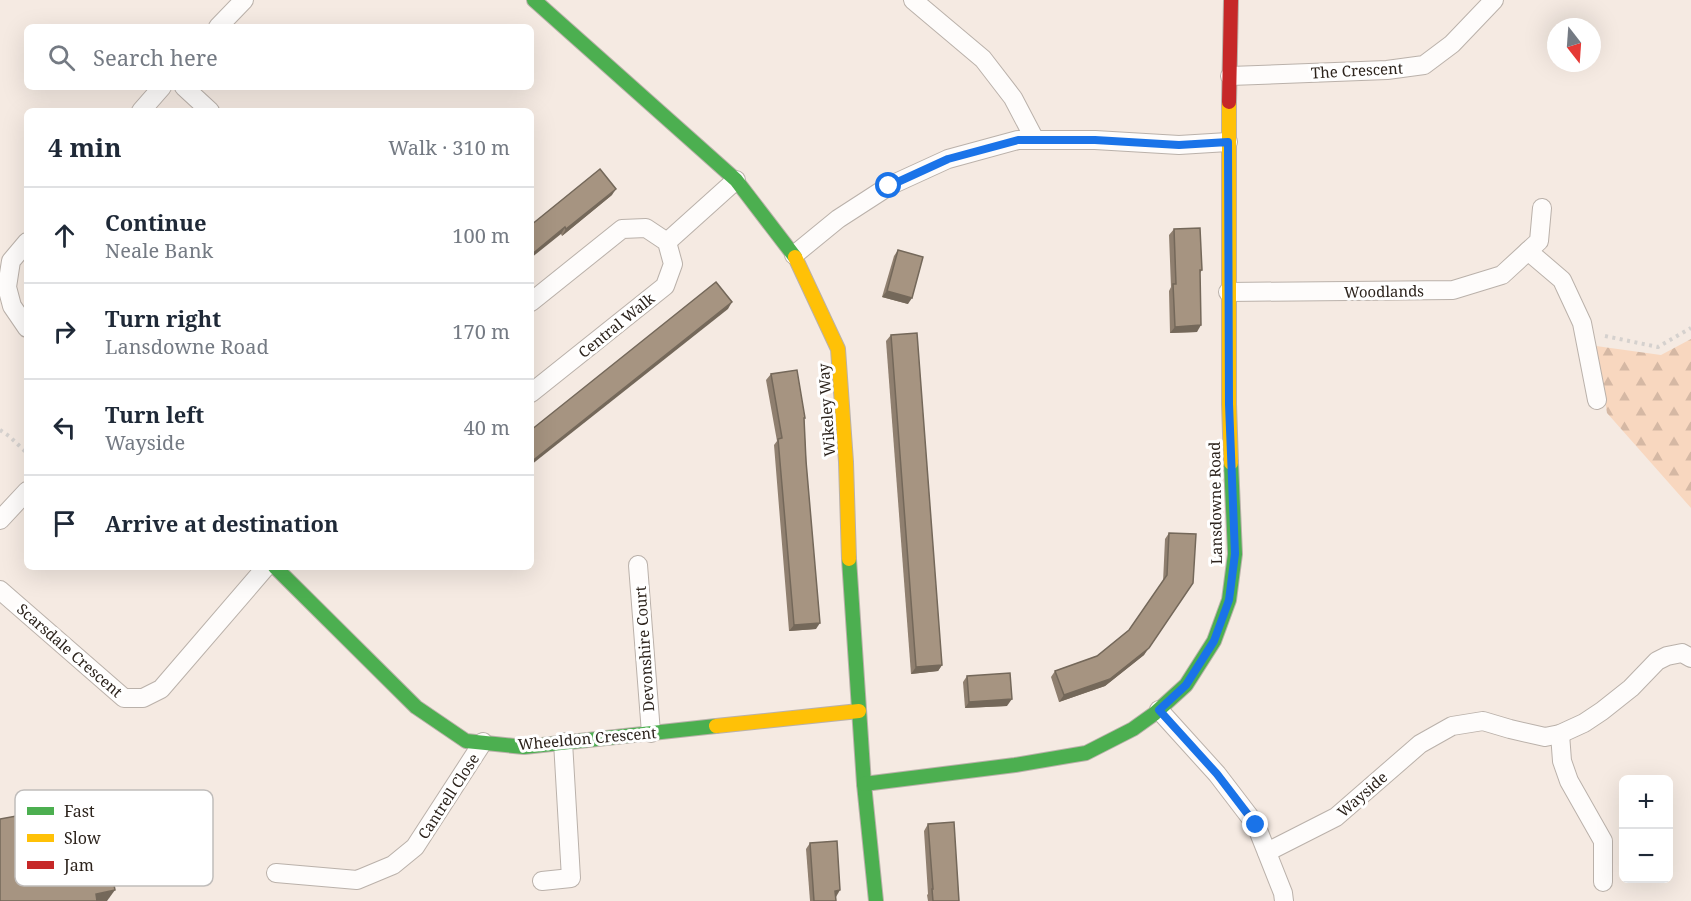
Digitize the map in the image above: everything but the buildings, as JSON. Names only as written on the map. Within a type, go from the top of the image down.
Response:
[{"type":"street","points":[[221,24],[244,0]]},
{"type":"street","name":"Wikeley Way","points":[[534,0],[736,180],[794,255],[838,349],[846,462],[850,583],[864,784],[876,901]]},
{"type":"street","points":[[913,0],[983,59],[1013,98],[1035,140]]},
{"type":"street","name":"Lansdowne Road","points":[[864,784],[1015,765],[1086,753],[1134,729],[1159,710],[1186,685],[1214,641],[1229,600],[1235,554],[1229,404],[1228,292],[1231,0]]},
{"type":"street","name":"The Crescent","points":[[1230,76],[1387,70],[1424,65],[1452,44],[1494,0]]},
{"type":"street","points":[[144,108],[159,90]]},
{"type":"street","points":[[187,90],[207,108]]},
{"type":"street","points":[[794,255],[838,219],[889,186],[948,159],[1018,140],[1095,140],[1179,145],[1228,142]]},
{"type":"street","points":[[534,300],[622,229],[646,228],[667,242],[736,180]]},
{"type":"street","name":"Woodlands","points":[[1228,292],[1452,290],[1502,275],[1539,241],[1542,208]]},
{"type":"street","name":"Central Walk","points":[[534,391],[664,286],[673,264],[667,242]]},
{"type":"street","points":[[24,245],[10,261],[7,287],[12,306],[24,324]]},
{"type":"street","points":[[1528,250],[1562,280],[1582,323],[1597,400]]},
{"type":"street","points":[[0,520],[24,494]]},
{"type":"street","name":"Devonshire Court","points":[[638,565],[651,733]]},
{"type":"street","name":"Scarsdale Crescent","points":[[0,590],[124,698],[143,698],[161,689],[263,570]]},
{"type":"street","name":"Wheeldon Crescent","points":[[277,570],[416,707],[466,741],[524,747],[859,711]]},
{"type":"street","points":[[1603,882],[1604,841],[1569,781],[1562,761],[1560,734],[1584,723],[1602,711],[1631,688],[1657,662],[1667,656],[1682,653],[1691,658]]},
{"type":"street","points":[[1159,710],[1217,774],[1256,825],[1283,893],[1284,901]]},
{"type":"street","name":"Wayside","points":[[1267,852],[1336,817],[1420,744],[1452,726],[1483,721],[1545,737],[1560,734]]},
{"type":"street","name":"Cantrell Close","points":[[276,873],[357,880],[393,865],[415,847],[483,742]]},
{"type":"street","points":[[542,881],[571,878],[563,742]]},
{"type":"path","points":[[1584,332],[1658,347],[1691,328]]},
{"type":"path","points":[[0,430],[24,450]]},
{"type":"green space","points":[[1691,339],[1691,508],[1607,413],[1596,346],[1661,355]]},
{"type":"traffic: fast","points":[[534,0],[736,180],[795,257]]},
{"type":"traffic: fast","points":[[864,784],[1015,765],[1086,753],[1133,729],[1154,714],[1186,685],[1214,641],[1229,600],[1235,554],[1231,463]]},
{"type":"traffic: fast","points":[[849,559],[864,784],[876,901]]},
{"type":"traffic: fast","points":[[278,570],[416,707],[466,741],[524,747],[716,726]]},
{"type":"traffic: slow","points":[[1229,102],[1231,463]]},
{"type":"traffic: slow","points":[[795,257],[838,349],[846,462],[849,559]]},
{"type":"traffic: slow","points":[[716,726],[859,711]]},
{"type":"traffic: jam","points":[[1229,102],[1231,0]]},
{"type":"route","points":[[889,186],[948,159],[1018,140],[1095,140],[1179,145],[1228,142],[1229,404],[1235,554],[1229,600],[1214,641],[1186,685],[1159,710],[1217,774],[1256,825]]}]
